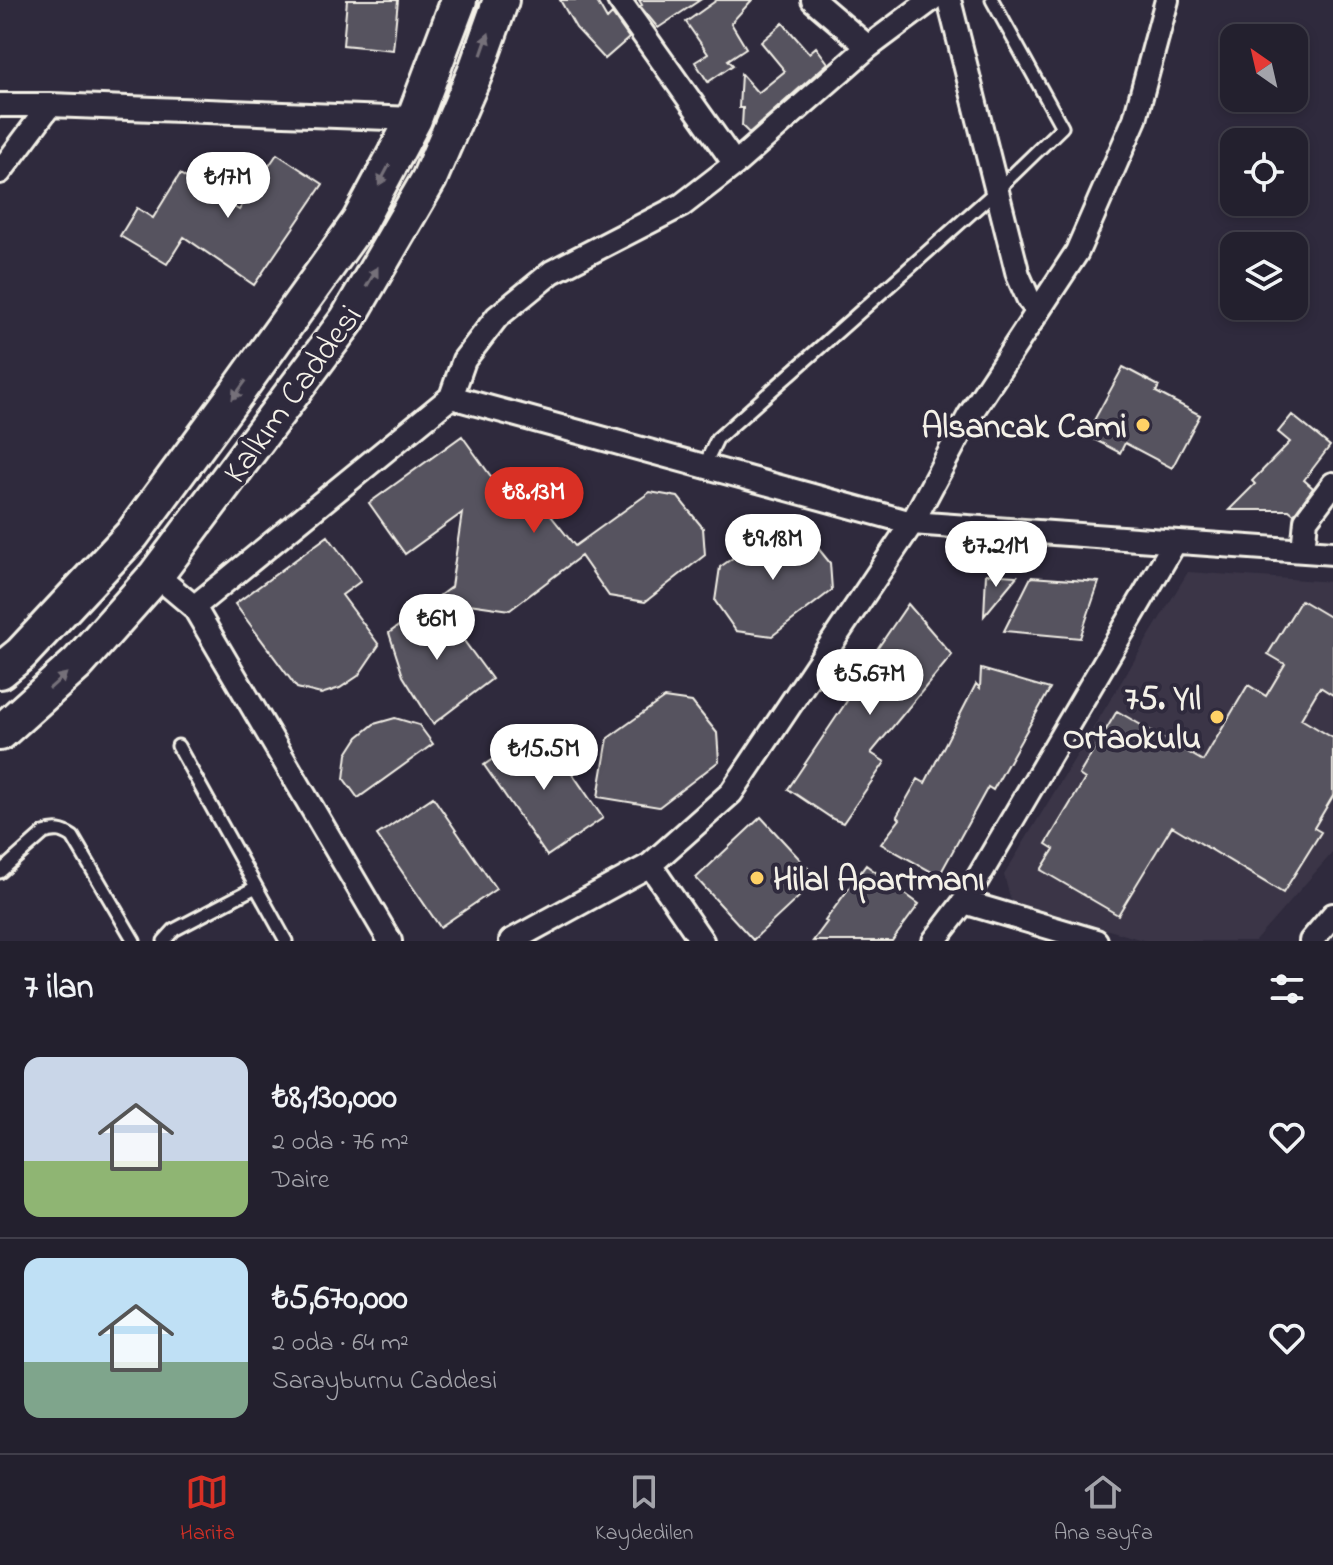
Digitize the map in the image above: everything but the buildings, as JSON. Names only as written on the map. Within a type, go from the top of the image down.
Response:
[{"type":"main road","name":"Kalkım Caddesi","points":[[0,671],[21,654],[132,535],[359,222],[414,119],[459,0]]},
{"type":"main road","name":"Kalkım Caddesi","points":[[0,733],[78,663],[156,575],[347,320],[429,179],[475,73],[501,0]]},
{"type":"street","points":[[619,0],[735,164]]},
{"type":"street","points":[[813,0],[868,47]]},
{"type":"street","points":[[194,607],[451,397],[464,360],[497,317],[552,272],[682,205],[735,164],[868,47],[931,0]]},
{"type":"street","points":[[949,0],[1018,275],[1029,300],[1038,311]]},
{"type":"street","points":[[511,941],[650,865],[731,793],[912,523],[969,416],[1077,252],[1135,119],[1167,0]]},
{"type":"street","points":[[0,105],[414,119]]},
{"type":"street","points":[[0,172],[50,105]]},
{"type":"street","points":[[451,397],[912,523],[1333,553]]},
{"type":"street","points":[[1303,551],[1306,520],[1333,484]]},
{"type":"street","points":[[934,941],[964,902],[1175,542]]},
{"type":"street","points":[[156,575],[194,607],[390,941]]},
{"type":"street","points":[[650,865],[702,941]]},
{"type":"street","points":[[964,902],[1096,941]]},
{"type":"street","points":[[1311,941],[1333,915]]},
{"type":"lane","points":[[704,466],[717,439],[997,190],[1062,127],[992,0]]},
{"type":"lane","points":[[178,746],[286,941]]},
{"type":"lane","points":[[0,872],[44,833],[52,830],[67,833],[73,837],[134,941]]},
{"type":"lane","points":[[164,941],[174,930],[256,887]]},
{"type":"shaded area","name":"75. Yıl Ortaokulu","points":[[1188,572],[1333,582],[1333,852],[1255,941],[1146,941],[1011,901],[1004,875]]},
{"type":"place","name":"Alsancak Cami","points":[[1143,425]]},
{"type":"place","name":"75. Yıl Ortaokulu","points":[[1217,717]]},
{"type":"place","name":"Hilal Apartmanı","points":[[757,878]]}]
